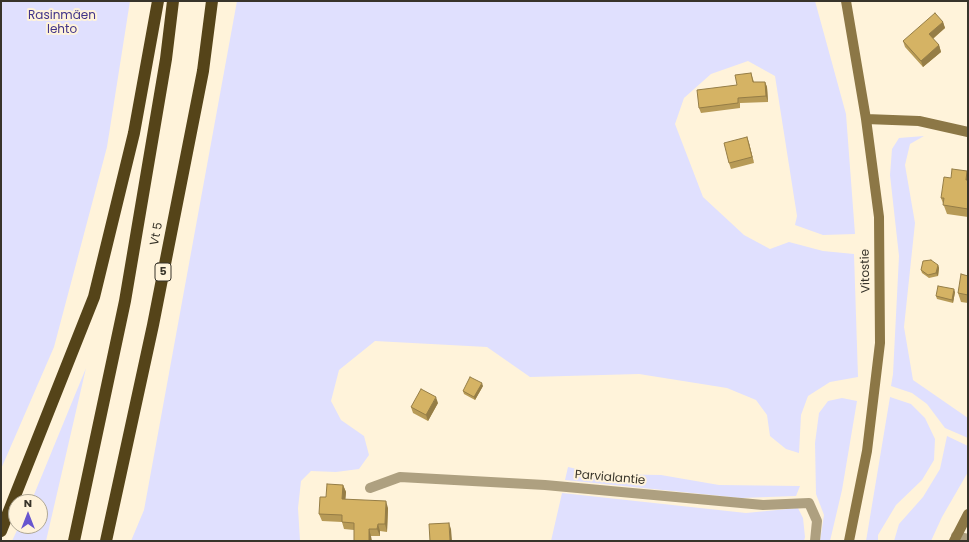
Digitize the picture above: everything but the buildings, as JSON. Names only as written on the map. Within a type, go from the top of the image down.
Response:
[{"type":"highway","points":[[1,531],[94,297],[134,133],[158,1]]},
{"type":"highway","name":"Vt 5","points":[[74,541],[125,301],[166,59],[173,1]]},
{"type":"highway","name":"Vt 5","points":[[106,541],[158,302],[203,71],[212,1]]},
{"type":"main road","name":"Vitostie","points":[[846,1],[866,119],[879,217],[880,344],[867,451],[849,541]]},
{"type":"main road","points":[[866,119],[919,121],[968,132]]},
{"type":"main road","points":[[955,538],[968,514]]},
{"type":"street","name":"Parvialantie","points":[[370,488],[400,477],[545,485],[763,505],[809,503],[817,521],[815,541]]},
{"type":"street","points":[[955,538],[968,539]]},
{"type":"green space","name":"Rasinmäen lehto","points":[[1,1],[130,1],[107,147],[54,347],[1,469]]},
{"type":"green space","points":[[237,1],[815,1],[846,114],[855,234],[823,235],[795,225],[797,216],[775,76],[748,61],[711,74],[684,98],[675,124],[703,197],[744,235],[770,249],[789,242],[823,251],[854,254],[858,377],[830,382],[808,396],[801,415],[799,453],[786,449],[770,436],[767,415],[756,400],[727,388],[639,374],[530,377],[487,347],[375,341],[339,370],[331,401],[341,420],[364,436],[369,455],[359,469],[336,472],[311,471],[301,481],[298,508],[300,541],[131,541],[144,510]]},
{"type":"green space","points":[[924,136],[910,144],[905,165],[915,223],[904,327],[913,380],[968,418],[968,438],[945,428],[927,404],[912,393],[891,386],[893,374],[899,256],[890,175],[892,149],[899,138]]},
{"type":"green space","points":[[86,368],[48,532],[48,494],[34,494]]},
{"type":"green space","points":[[890,397],[911,404],[925,418],[935,439],[934,460],[922,480],[896,505],[878,535],[878,541],[866,541]]},
{"type":"green space","points":[[842,398],[857,401],[842,490],[830,541],[820,541],[824,515],[816,494],[815,443],[819,413],[828,401]]},
{"type":"green space","points":[[947,436],[968,446],[968,472],[942,517],[931,541],[894,541],[899,524],[923,497],[940,469]]},
{"type":"green space","points":[[568,467],[599,474],[661,475],[719,485],[800,486],[796,496],[741,498],[565,480]]},
{"type":"green space","points":[[562,493],[746,513],[798,508],[803,518],[805,537],[804,541],[551,541]]},
{"type":"green space","points":[[15,534],[48,534],[46,541],[12,541]]}]
